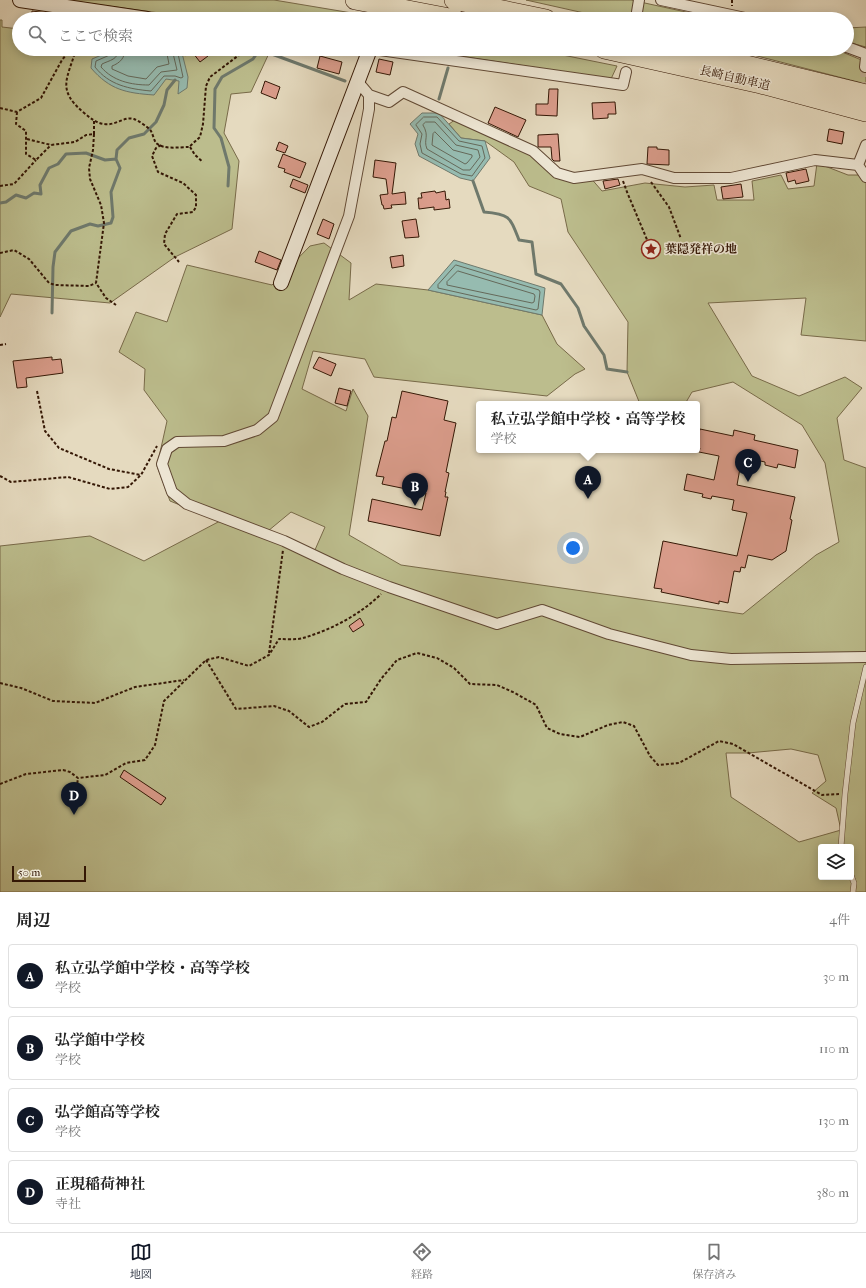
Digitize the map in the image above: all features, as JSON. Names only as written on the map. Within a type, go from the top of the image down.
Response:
[{"type":"highway","points":[[355,0],[418,12]]},
{"type":"highway","points":[[454,0],[512,12]]},
{"type":"highway","name":"長崎自動車道","points":[[635,56],[761,84],[866,112]]},
{"type":"highway","name":"長崎自動車道","points":[[709,56],[866,94]]},
{"type":"street","points":[[20,0],[100,12]]},
{"type":"street","points":[[637,12],[639,0]]},
{"type":"street","points":[[661,0],[717,12]]},
{"type":"street","points":[[854,49],[866,54]]},
{"type":"street","points":[[281,283],[369,56]]},
{"type":"street","points":[[421,56],[623,85],[626,72]]},
{"type":"street","points":[[358,82],[369,94],[389,102],[403,92],[534,151],[557,173],[574,178],[642,169],[674,178],[731,178],[815,160],[858,164]]},
{"type":"street","points":[[369,94],[369,109],[349,216],[273,417],[257,430],[224,440],[177,442],[167,449],[162,464],[172,492],[187,504],[284,541],[343,569],[389,587],[497,624],[542,610],[609,634],[691,655],[731,658],[866,657]]},
{"type":"street","points":[[858,164],[866,145]]},
{"type":"street","points":[[858,164],[866,178]]},
{"type":"lane","points":[[841,844],[853,723],[866,667]]},
{"type":"lane","points":[[852,892],[854,883],[853,880]]},
{"type":"path","points":[[0,108],[16,112],[41,98],[65,56]]},
{"type":"path","points":[[75,56],[66,84],[67,93],[73,103],[94,121],[105,125],[118,124],[125,119],[134,119],[152,132],[156,142],[167,147],[189,147],[200,137],[203,124],[206,86],[210,77],[237,56]]},
{"type":"path","points":[[16,112],[16,124],[26,131],[26,154],[36,160]]},
{"type":"path","points":[[94,121],[93,150],[89,168],[90,179],[101,204],[104,223],[96,284],[106,298],[116,305]]},
{"type":"path","points":[[27,138],[51,145],[75,142],[86,135],[94,134]]},
{"type":"path","points":[[0,186],[14,184],[51,145]]},
{"type":"path","points":[[161,145],[156,148],[152,156],[158,172],[183,183],[196,195],[196,208],[192,212],[177,214],[165,234],[164,244],[179,262]]},
{"type":"path","points":[[189,147],[203,162]]},
{"type":"path","points":[[642,169],[669,207],[680,239]]},
{"type":"path","points":[[621,172],[626,192],[648,242]]},
{"type":"path","points":[[0,253],[14,250],[29,259],[49,283],[55,286],[89,286],[96,284]]},
{"type":"path","points":[[0,345],[6,344]]},
{"type":"path","points":[[38,391],[45,431],[60,448],[109,469],[141,475]]},
{"type":"path","points":[[0,476],[11,482],[68,477],[110,489],[128,487],[141,475],[158,443],[168,440],[177,442]]},
{"type":"path","points":[[269,655],[284,541]]},
{"type":"path","points":[[0,784],[26,774],[63,770],[70,772],[78,778],[105,775],[126,763],[145,760],[155,746],[164,701],[206,660],[219,657],[249,666],[269,655],[279,639],[302,638],[346,621],[375,600],[389,587]]},
{"type":"path","points":[[206,660],[236,709],[274,706],[289,711],[308,727],[322,722],[345,704],[366,702],[381,679],[397,660],[419,653],[437,658],[454,668],[470,684],[497,685],[515,693],[536,706],[547,728],[560,734],[580,737],[608,725],[623,722],[634,726],[650,756],[658,765],[679,762],[719,741],[733,744],[822,795],[845,794]]},
{"type":"path","points":[[0,683],[21,688],[53,701],[96,704],[135,687],[185,680]]},
{"type":"path","points":[[74,808],[78,778]]},
{"type":"green space","points":[[65,0],[274,0],[346,12],[152,12]]},
{"type":"green space","points":[[526,0],[631,0],[686,12],[580,12]]},
{"type":"green space","points":[[0,20],[2,20],[2,27],[12,28],[12,56],[268,56],[251,92],[231,94],[224,133],[239,161],[232,229],[175,257],[110,303],[11,294],[0,317]]},
{"type":"green space","points":[[866,27],[866,47],[854,44],[854,28]]},
{"type":"green space","points":[[459,56],[568,56],[617,66],[611,79]]},
{"type":"green space","points":[[757,56],[852,56],[866,61],[866,84]]},
{"type":"green space","points":[[459,117],[533,151],[557,173],[589,176],[602,191],[645,183],[685,187],[714,185],[717,200],[754,200],[752,181],[781,175],[788,189],[814,186],[817,163],[848,175],[866,175],[866,341],[801,335],[806,298],[708,303],[752,376],[799,396],[845,377],[862,388],[837,418],[844,460],[866,468],[866,892],[0,892],[0,546],[90,536],[144,561],[220,521],[170,501],[157,466],[167,421],[144,390],[145,369],[119,352],[136,312],[167,322],[187,265],[272,285],[310,246],[324,243],[351,263],[349,300],[376,284],[428,290],[542,315],[557,344],[585,369],[575,374],[547,396],[374,377],[365,359],[313,351],[302,389],[346,411],[353,389],[368,416],[349,535],[401,565],[743,614],[816,555],[839,542],[825,463],[802,425],[733,382],[692,392],[687,401],[639,401],[627,372],[628,322],[568,232],[561,199],[529,186],[514,162],[485,141],[461,138],[449,124]],"holes":[[[291,512],[325,527],[311,559],[262,536]],[[791,749],[818,755],[826,781],[812,793],[836,808],[841,830],[799,842],[731,797],[726,753],[748,753]]]},
{"type":"water","points":[[99,56],[183,56],[188,77],[187,88],[178,94],[179,81],[166,79],[154,95],[135,93],[119,89],[105,81],[91,68],[92,59]]},
{"type":"water","points":[[422,113],[439,113],[461,138],[485,141],[490,158],[473,181],[460,178],[419,156],[415,144],[418,134],[410,124]]},
{"type":"water","points":[[454,260],[545,288],[542,315],[428,290]]},
{"type":"building","points":[[195,56],[208,56],[200,62]]},
{"type":"building","points":[[320,56],[342,62],[339,74],[317,68]]},
{"type":"building","points":[[379,59],[393,62],[390,75],[376,72]]},
{"type":"building","points":[[265,81],[280,87],[276,99],[261,93]]},
{"type":"building","points":[[549,89],[558,89],[557,116],[536,115],[536,104],[548,104]]},
{"type":"building","points":[[615,102],[616,114],[608,114],[608,118],[593,119],[592,103]]},
{"type":"building","points":[[495,107],[526,120],[518,137],[488,123]]},
{"type":"building","points":[[829,129],[844,132],[842,144],[827,141]]},
{"type":"building","points":[[558,134],[560,161],[554,161],[552,159],[551,147],[538,147],[538,135]]},
{"type":"building","points":[[279,142],[288,146],[285,153],[276,150]]},
{"type":"building","points":[[648,147],[657,147],[657,149],[669,150],[669,165],[647,164]]},
{"type":"building","points":[[283,154],[306,163],[300,178],[284,172],[285,169],[278,167]]},
{"type":"building","points":[[375,160],[396,163],[392,194],[405,192],[406,204],[391,205],[392,208],[384,209],[380,195],[388,194],[386,179],[373,177]]},
{"type":"building","points":[[806,169],[809,181],[796,184],[795,180],[788,182],[786,173]]},
{"type":"building","points":[[293,179],[308,185],[305,193],[290,187]]},
{"type":"building","points":[[618,179],[620,185],[605,189],[603,181]]},
{"type":"building","points":[[741,184],[743,197],[723,199],[721,187]]},
{"type":"building","points":[[435,191],[436,193],[445,191],[446,200],[449,199],[450,208],[434,210],[434,207],[419,209],[418,198],[422,198],[421,193]]},
{"type":"building","points":[[323,219],[334,224],[329,239],[317,234]]},
{"type":"building","points":[[416,219],[419,237],[405,238],[402,221]]},
{"type":"building","points":[[259,251],[281,260],[277,270],[255,262]]},
{"type":"building","points":[[403,255],[404,266],[392,268],[390,257]]},
{"type":"building","points":[[52,357],[52,360],[61,359],[63,373],[26,378],[27,387],[17,388],[13,361]]},
{"type":"building","points":[[319,357],[336,364],[331,376],[313,368]]},
{"type":"building","points":[[339,388],[351,391],[347,406],[335,403]]},
{"type":"building","points":[[402,391],[448,401],[444,420],[456,423],[446,472],[449,473],[445,497],[448,497],[440,536],[368,521],[372,499],[422,510],[426,493],[382,484],[384,477],[376,476],[385,441],[387,441],[392,417],[396,418]]},
{"type":"building","points":[[700,429],[733,436],[734,430],[755,435],[754,440],[798,450],[795,468],[778,464],[777,468],[765,465],[765,462],[742,457],[737,485],[795,497],[790,519],[792,520],[786,551],[772,560],[748,555],[745,568],[741,567],[740,572],[734,571],[728,603],[719,601],[719,604],[661,592],[662,589],[654,588],[663,541],[737,556],[747,513],[732,510],[734,500],[712,496],[711,499],[702,497],[703,494],[684,490],[687,474],[714,480],[719,456],[700,452]]},
{"type":"building","points":[[360,618],[364,625],[353,632],[349,626]]},
{"type":"building","points":[[124,770],[166,798],[161,805],[120,777]]},
{"type":"waterway","points":[[228,186],[229,167],[221,138],[214,128],[215,89],[222,77],[253,59],[255,56]]},
{"type":"waterway","points":[[277,56],[345,81]]},
{"type":"waterway","points":[[439,99],[448,68]]},
{"type":"waterway","points":[[52,313],[53,267],[55,252],[71,231],[90,224],[98,226],[111,223],[113,217],[111,192],[120,168],[116,159],[117,150],[129,138],[144,134],[156,122],[164,105],[167,90],[175,80]]},
{"type":"waterway","points":[[0,203],[6,202],[16,195],[26,198],[34,193],[41,194],[40,185],[49,168],[58,164],[66,154],[86,153],[105,160],[116,159]]},
{"type":"waterway","points":[[473,181],[484,212],[499,214],[508,218],[519,240],[532,242],[536,274],[561,284],[578,308],[584,326],[604,355],[607,369],[627,372]]},
{"type":"tunnel","points":[[386,12],[390,0]]},
{"type":"tunnel","points":[[865,67],[866,97]]},
{"type":"place","name":"葉隠発祥の地","points":[[651,249]]},
{"type":"place","name":"弘学館高等学校","points":[[748,482]]},
{"type":"place","name":"私立弘学館中学校・高等学校","points":[[588,499]]},
{"type":"place","name":"弘学館中学校","points":[[415,506]]},
{"type":"place","name":"正現稲荷神社","points":[[74,815]]}]
